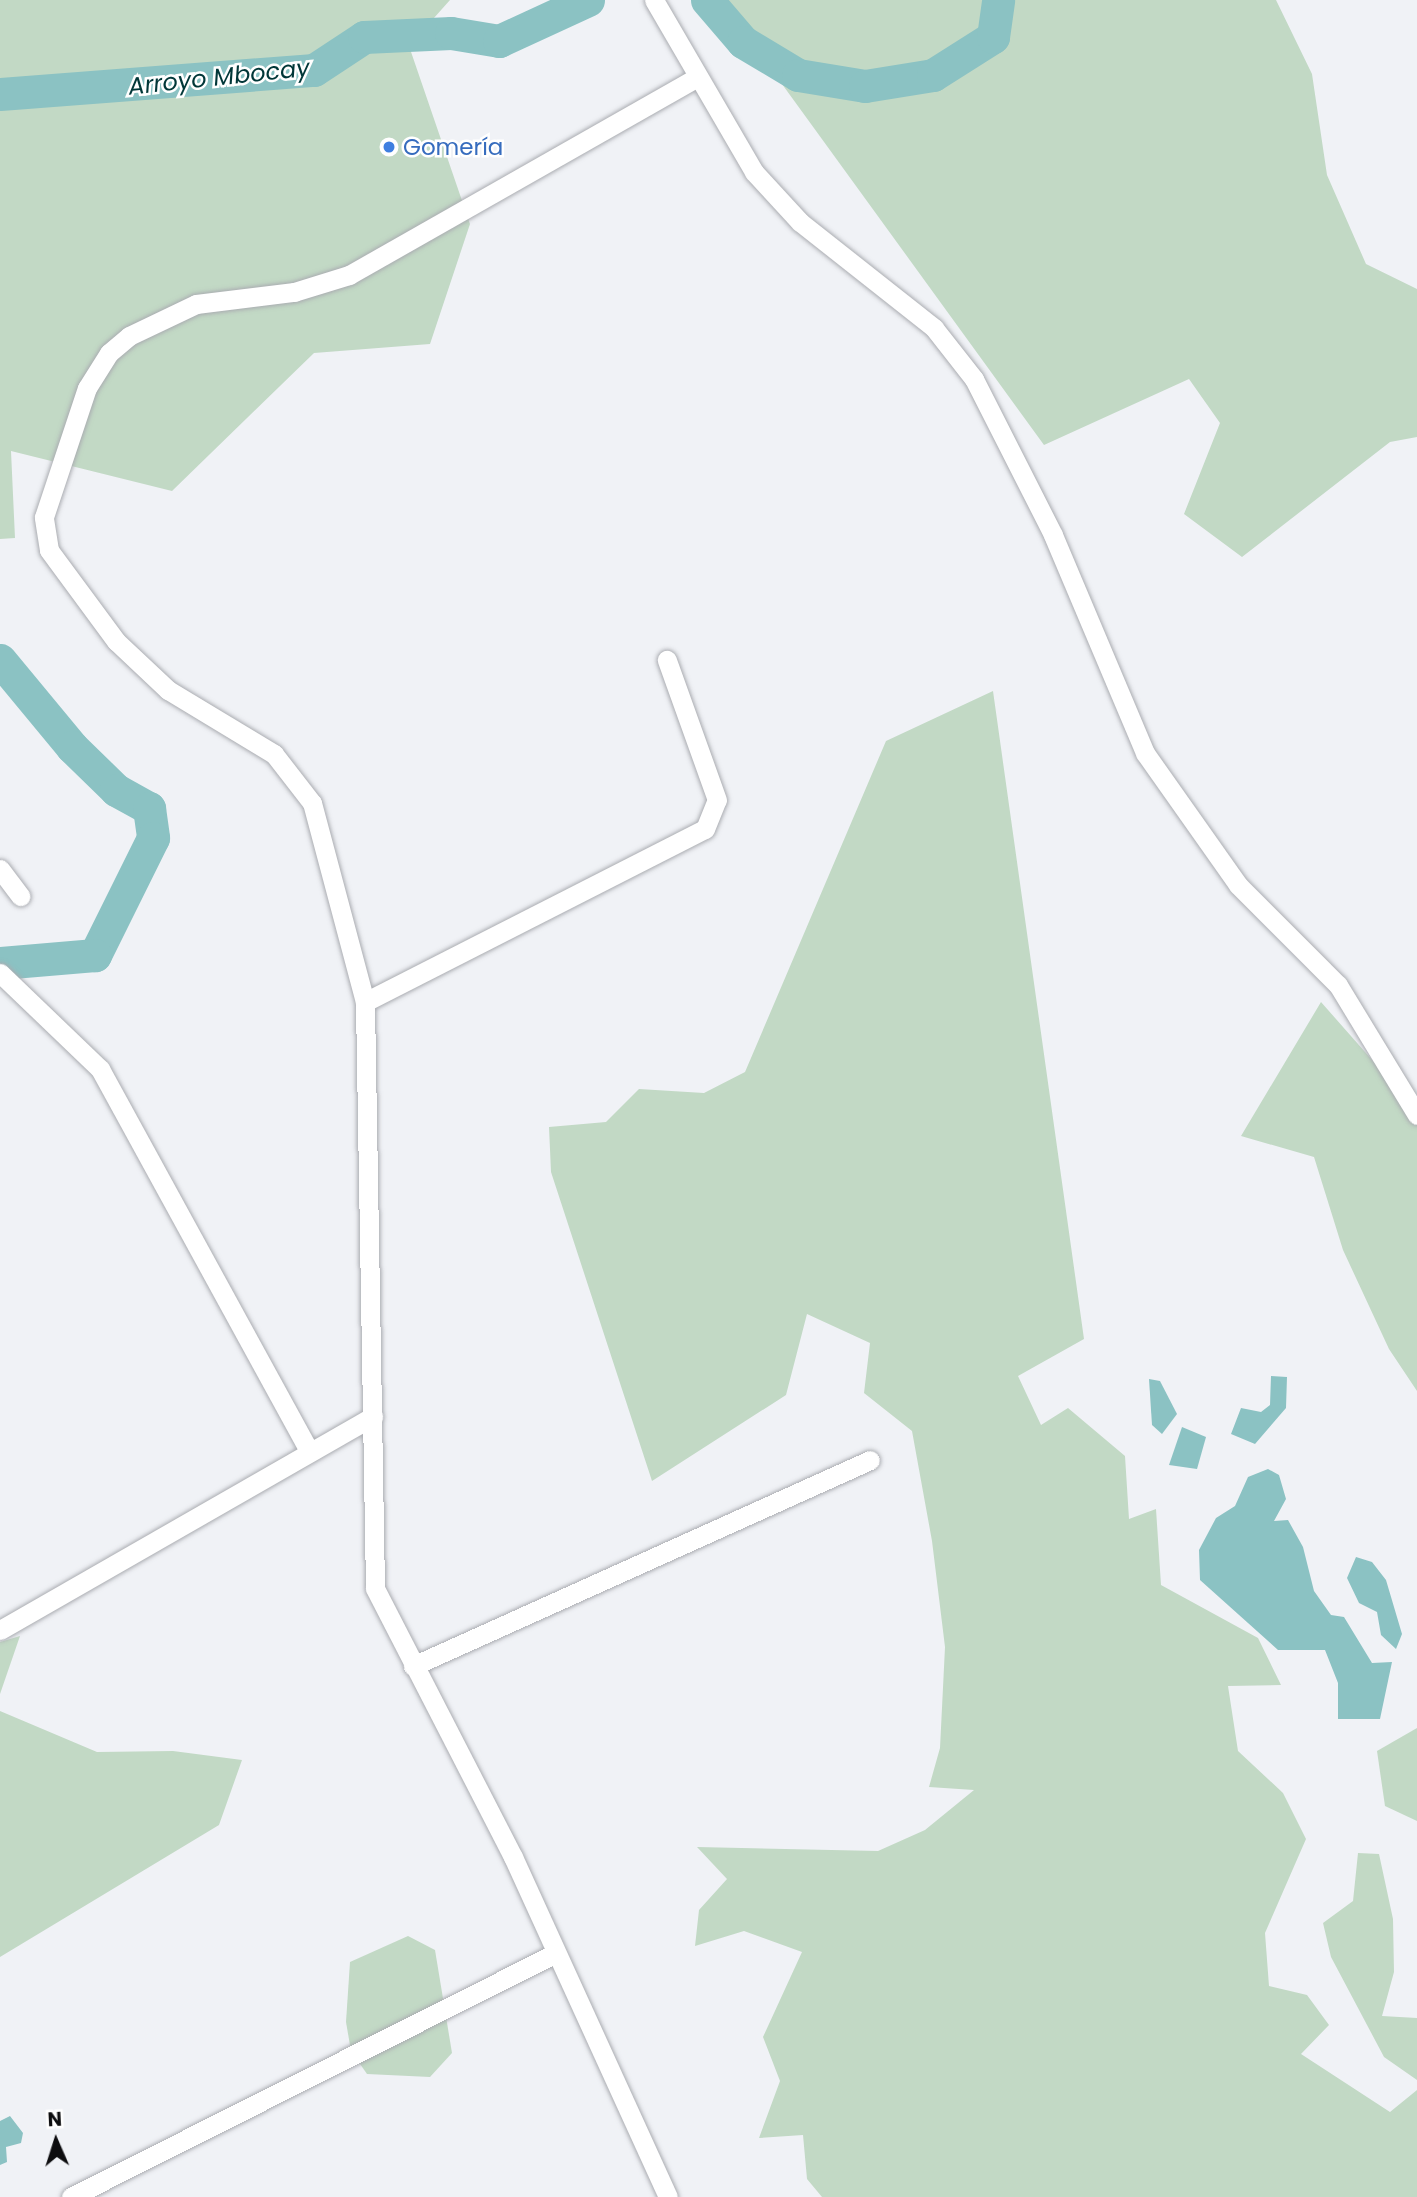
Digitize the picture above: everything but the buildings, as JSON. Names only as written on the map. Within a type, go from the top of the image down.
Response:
[{"type":"street","points":[[654,0],[696,77],[754,172],[800,222],[934,328],[974,379],[1052,535],[1145,753],[1238,885],[1338,985],[1417,1115]]},
{"type":"street","points":[[668,2197],[554,1955],[513,1857],[375,1588],[365,1002],[312,803],[298,780],[274,754],[168,690],[116,641],[49,550],[44,517],[59,462],[87,388],[109,353],[129,336],[196,304],[294,292],[349,275],[696,77]]},
{"type":"street","points":[[365,1002],[705,829],[718,800],[667,660]]},
{"type":"street","points":[[0,869],[20,896]]},
{"type":"street","points":[[0,973],[100,1069],[309,1451]]},
{"type":"street","points":[[0,1630],[373,1416]]},
{"type":"street","points":[[413,1666],[870,1460]]},
{"type":"street","points":[[71,2197],[554,1955]]},
{"type":"green space","points":[[0,0],[450,0],[409,46],[470,224],[430,344],[314,353],[172,491],[11,451],[15,538],[0,539]]},
{"type":"green space","points":[[721,0],[1276,0],[1312,74],[1327,175],[1366,264],[1417,289],[1417,437],[1390,442],[1242,557],[1184,514],[1220,423],[1189,379],[1044,445]]},
{"type":"green space","points":[[993,691],[1084,1339],[1018,1376],[1041,1425],[1068,1408],[1125,1456],[1129,1519],[1156,1509],[1161,1585],[1258,1638],[1281,1685],[1228,1686],[1238,1751],[1283,1793],[1306,1839],[1265,1933],[1269,1986],[1307,1995],[1329,2025],[1301,2054],[1390,2112],[1417,2090],[1417,2197],[822,2197],[807,2179],[803,2135],[759,2138],[780,2081],[763,2037],[802,1952],[744,1931],[695,1946],[699,1910],[727,1879],[697,1847],[878,1851],[925,1830],[974,1790],[929,1787],[940,1748],[945,1647],[932,1541],[912,1431],[864,1393],[870,1343],[807,1314],[786,1395],[652,1481],[551,1172],[549,1127],[606,1122],[639,1089],[704,1093],[745,1072],[886,741]]},
{"type":"green space","points":[[1321,1002],[1417,1111],[1417,1391],[1389,1349],[1343,1250],[1314,1157],[1241,1136]]},
{"type":"green space","points":[[20,1636],[0,1694],[0,1642]]},
{"type":"green space","points":[[0,1711],[97,1752],[173,1751],[242,1760],[219,1825],[0,1957]]},
{"type":"green space","points":[[1417,1728],[1417,1821],[1385,1806],[1377,1751]]},
{"type":"green space","points":[[1358,1853],[1379,1854],[1393,1919],[1394,1972],[1382,2016],[1417,2018],[1417,2080],[1384,2057],[1331,1957],[1323,1923],[1353,1901]]},
{"type":"green space","points":[[408,1936],[435,1950],[452,2053],[430,2077],[367,2074],[351,2051],[346,2022],[350,1962]]},
{"type":"water","points":[[1271,1376],[1287,1377],[1286,1408],[1255,1444],[1231,1434],[1241,1408],[1261,1412],[1270,1405]]},
{"type":"water","points":[[1149,1379],[1160,1381],[1177,1414],[1162,1434],[1152,1425]]},
{"type":"water","points":[[1182,1427],[1206,1437],[1197,1469],[1169,1465]]},
{"type":"water","points":[[1268,1469],[1279,1475],[1286,1499],[1274,1521],[1288,1520],[1303,1547],[1314,1591],[1331,1615],[1344,1617],[1372,1663],[1392,1662],[1380,1719],[1338,1719],[1338,1683],[1325,1650],[1278,1650],[1200,1580],[1199,1550],[1216,1518],[1235,1506],[1248,1477]]},
{"type":"water","points":[[1356,1557],[1372,1562],[1386,1580],[1402,1634],[1396,1649],[1381,1635],[1377,1612],[1359,1603],[1347,1578]]},
{"type":"water","points":[[10,2116],[23,2133],[21,2143],[6,2147],[7,2162],[0,2165],[0,2121]]},
{"type":"waterway","name":"Arroyo Mbocay","points":[[0,94],[314,70],[364,37],[451,33],[499,41],[588,0]]},
{"type":"waterway","name":"Arroyo Mbocay","points":[[707,0],[743,42],[798,75],[865,86],[933,75],[993,37],[998,0]]},
{"type":"waterway","name":"Arroyo Mbocay","points":[[0,660],[72,747],[116,790],[149,808],[153,838],[95,955],[0,963]]},
{"type":"place","name":"Gomería","points":[[389,147]]}]
